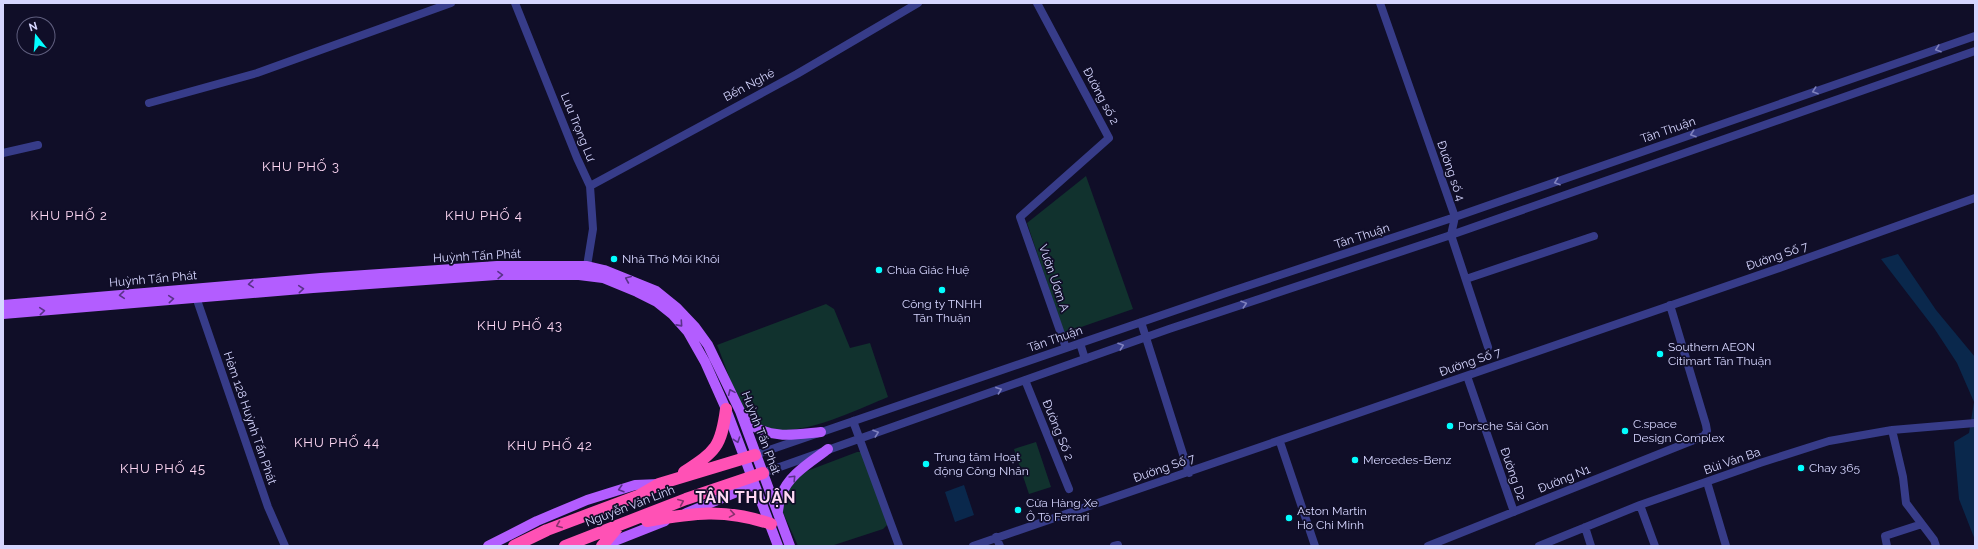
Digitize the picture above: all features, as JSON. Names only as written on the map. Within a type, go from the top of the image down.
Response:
[{"type":"highway","points":[[674,479],[710,455],[723,434],[726,409]]},
{"type":"highway","name":"Nguyễn Văn Linh","points":[[514,546],[547,530],[640,495],[659,484],[749,456]]},
{"type":"highway","name":"Nguyễn Văn Linh","points":[[565,546],[686,499],[752,481],[763,473]]},
{"type":"highway","points":[[602,546],[618,526],[680,515],[727,513],[751,517],[771,524]]},
{"type":"main road","name":"Huỳnh Tấn Phát","points":[[3,305],[353,281],[497,266],[556,270],[604,270],[656,292],[677,308],[695,326],[708,345],[740,411],[749,456],[752,481],[771,524],[778,546]]},
{"type":"main road","name":"Huỳnh Tấn Phát","points":[[586,271],[657,302],[672,314],[688,332],[705,362],[749,456],[763,473],[790,546]]},
{"type":"main road","name":"Huỳnh Tấn Phát","points":[[3,314],[196,297],[222,291]]},
{"type":"main road","points":[[740,411],[754,427],[769,433],[790,436],[821,432]]},
{"type":"main road","points":[[778,513],[781,496],[788,483],[805,467],[828,450]]},
{"type":"main road","points":[[602,546],[680,515],[752,481]]},
{"type":"main road","name":"Nguyễn Văn Linh","points":[[488,546],[537,521],[587,500],[635,485],[659,484]]},
{"type":"street","points":[[149,103],[257,73],[451,3]]},
{"type":"street","name":"Lưu Trọng Lư","points":[[514,3],[577,158],[590,186],[592,229],[586,271]]},
{"type":"street","name":"Bến Nghé","points":[[590,186],[797,74],[918,3]]},
{"type":"street","name":"Đường số 2","points":[[1020,217],[1109,138],[1037,3]]},
{"type":"street","name":"Đường số 4","points":[[1380,3],[1455,218],[1451,235]]},
{"type":"street","name":"Tân Thuận","points":[[749,456],[1141,322],[1455,218],[1975,36]]},
{"type":"street","points":[[763,473],[1147,337],[1451,235],[1975,51]]},
{"type":"street","points":[[3,153],[38,145]]},
{"type":"street","points":[[1581,173],[1586,188]]},
{"type":"street","name":"Đường Số 7","points":[[973,546],[1280,442],[1800,261],[1975,198]]},
{"type":"street","name":"Vườn Ươm A","points":[[1020,217],[1066,348]]},
{"type":"street","points":[[1451,235],[1488,347]]},
{"type":"street","points":[[1466,279],[1594,236]]},
{"type":"street","name":"Hẻm 128 Huỳnh Tấn Phát","points":[[196,297],[268,507],[285,546]]},
{"type":"street","name":"Đường N1","points":[[1428,546],[1700,438],[1706,433],[1706,425],[1670,305]]},
{"type":"street","points":[[1141,322],[1189,473]]},
{"type":"street","points":[[1080,343],[1085,359]]},
{"type":"street","name":"Đường D2","points":[[1467,376],[1514,512]]},
{"type":"street","name":"Đường Số 2","points":[[1025,380],[1069,490]]},
{"type":"street","points":[[853,421],[899,546]]},
{"type":"street","name":"Bùi Văn Ba","points":[[1539,546],[1640,506],[1829,441],[1892,430],[1975,423]]},
{"type":"street","points":[[1892,430],[1903,476],[1906,503],[1934,540],[1936,546]]},
{"type":"street","points":[[1280,442],[1315,546]]},
{"type":"street","points":[[1707,482],[1726,546]]},
{"type":"street","points":[[1640,506],[1655,546]]},
{"type":"street","points":[[1887,546],[1885,536],[1922,524]]},
{"type":"street","points":[[1585,527],[1591,546]]},
{"type":"street","points":[[996,537],[1000,546]]},
{"type":"green space","points":[[1086,176],[1133,309],[1064,333],[1027,223]]},
{"type":"green space","points":[[826,304],[834,309],[850,348],[870,343],[888,397],[840,417],[802,428],[783,430],[767,429],[754,422],[748,416],[738,397],[717,345]]},
{"type":"green space","points":[[1036,442],[1051,487],[1029,494],[1014,449]]},
{"type":"green space","points":[[857,452],[861,452],[888,524],[883,529],[831,546],[798,546],[781,508],[790,484],[807,471]]},
{"type":"water","points":[[1898,254],[1936,310],[1975,357],[1975,540],[1959,499],[1954,442],[1969,433],[1974,402],[1957,363],[1934,328],[1881,259]]},
{"type":"water","points":[[964,485],[974,515],[955,522],[945,492]]},
{"type":"place","name":"Nhà Thờ Môi Khôi","points":[[614,259]]},
{"type":"place","name":"Chùa Giác Huệ","points":[[879,270]]},
{"type":"place","name":"Công ty TNHH Tân Thuận","points":[[942,290]]},
{"type":"place","name":"Southern AEON Citimart Tân Thuận","points":[[1660,354]]},
{"type":"place","name":"Porsche Sài Gòn","points":[[1450,426]]},
{"type":"place","name":"C.space Design Complex","points":[[1625,431]]},
{"type":"place","name":"Mercedes-Benz","points":[[1355,460]]},
{"type":"place","name":"Trung tâm Hoạt động Công Nhân","points":[[926,464]]},
{"type":"place","name":"Chay 365","points":[[1801,468]]},
{"type":"place","name":"Cửa Hàng Xe Ô Tô Ferrari","points":[[1018,510]]},
{"type":"place","name":"Aston Martin Ho Chi Minh","points":[[1289,518]]},
{"type":"district","name":"KHU PHỐ 3","points":[[301,166]]},
{"type":"district","name":"KHU PHỐ 2","points":[[69,215]]},
{"type":"district","name":"KHU PHỐ 4","points":[[484,215]]},
{"type":"district","name":"KHU PHỐ 43","points":[[520,325]]},
{"type":"district","name":"KHU PHỐ 44","points":[[337,442]]},
{"type":"district","name":"KHU PHỐ 42","points":[[550,445]]},
{"type":"district","name":"KHU PHỐ 45","points":[[163,468]]},
{"type":"district","name":"TÂN THUẬN","points":[[746,497]]}]
